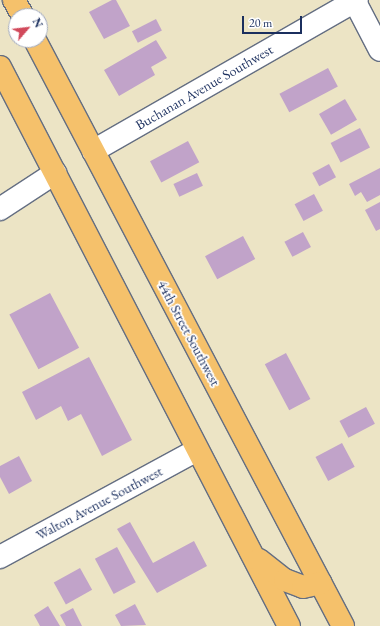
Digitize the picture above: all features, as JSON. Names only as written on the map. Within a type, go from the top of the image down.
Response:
[{"type":"main road","name":"44th Street Southwest","points":[[39,48],[343,626]]},
{"type":"main road","points":[[0,67],[289,626]]},
{"type":"main road","points":[[253,556],[291,583],[303,588],[321,583]]},
{"type":"street","points":[[355,0],[380,50]]},
{"type":"street","name":"Buchanan Avenue Southwest","points":[[93,151],[355,0]]},
{"type":"street","points":[[0,209],[55,173]]},
{"type":"street","name":"Walton Avenue Southwest","points":[[0,557],[197,450]]},
{"type":"building","points":[[112,0],[116,0],[130,26],[104,39],[89,12]]},
{"type":"building","points":[[156,19],[162,31],[138,43],[132,31]]},
{"type":"building","points":[[156,40],[167,58],[151,67],[155,75],[119,96],[104,70]]},
{"type":"building","points":[[328,68],[338,87],[289,112],[279,94]]},
{"type":"building","points":[[345,99],[357,120],[331,135],[319,114]]},
{"type":"building","points":[[360,128],[370,148],[341,163],[331,143]]},
{"type":"building","points":[[188,141],[199,162],[161,182],[150,161]]},
{"type":"building","points":[[329,164],[336,177],[319,186],[312,173]]},
{"type":"building","points":[[380,168],[380,195],[367,202],[361,192],[355,196],[349,184]]},
{"type":"building","points":[[197,173],[203,186],[179,197],[173,184]]},
{"type":"building","points":[[314,194],[323,211],[303,221],[295,204]]},
{"type":"building","points":[[380,202],[380,229],[376,231],[365,210]]},
{"type":"building","points":[[303,232],[311,247],[292,257],[284,242]]},
{"type":"building","points":[[243,236],[255,259],[217,279],[205,256]]},
{"type":"building","points":[[50,293],[79,348],[38,369],[9,315]]},
{"type":"building","points":[[286,353],[310,399],[289,410],[265,364]]},
{"type":"building","points":[[89,357],[132,440],[102,456],[81,414],[68,421],[61,406],[36,420],[22,392]]},
{"type":"building","points":[[366,407],[375,424],[348,438],[340,421]]},
{"type":"building","points":[[342,443],[355,467],[328,481],[316,457]]},
{"type":"building","points":[[19,456],[32,481],[9,494],[0,477],[0,466]]},
{"type":"building","points":[[130,522],[153,563],[194,541],[207,566],[157,593],[117,529]]},
{"type":"building","points":[[117,547],[136,582],[114,594],[95,559]]},
{"type":"building","points":[[80,568],[92,590],[66,604],[54,583]]},
{"type":"building","points":[[135,604],[146,625],[121,626],[115,615]]},
{"type":"building","points":[[48,606],[60,626],[40,626],[34,615]]},
{"type":"building","points":[[73,608],[82,626],[66,626],[60,615]]}]
